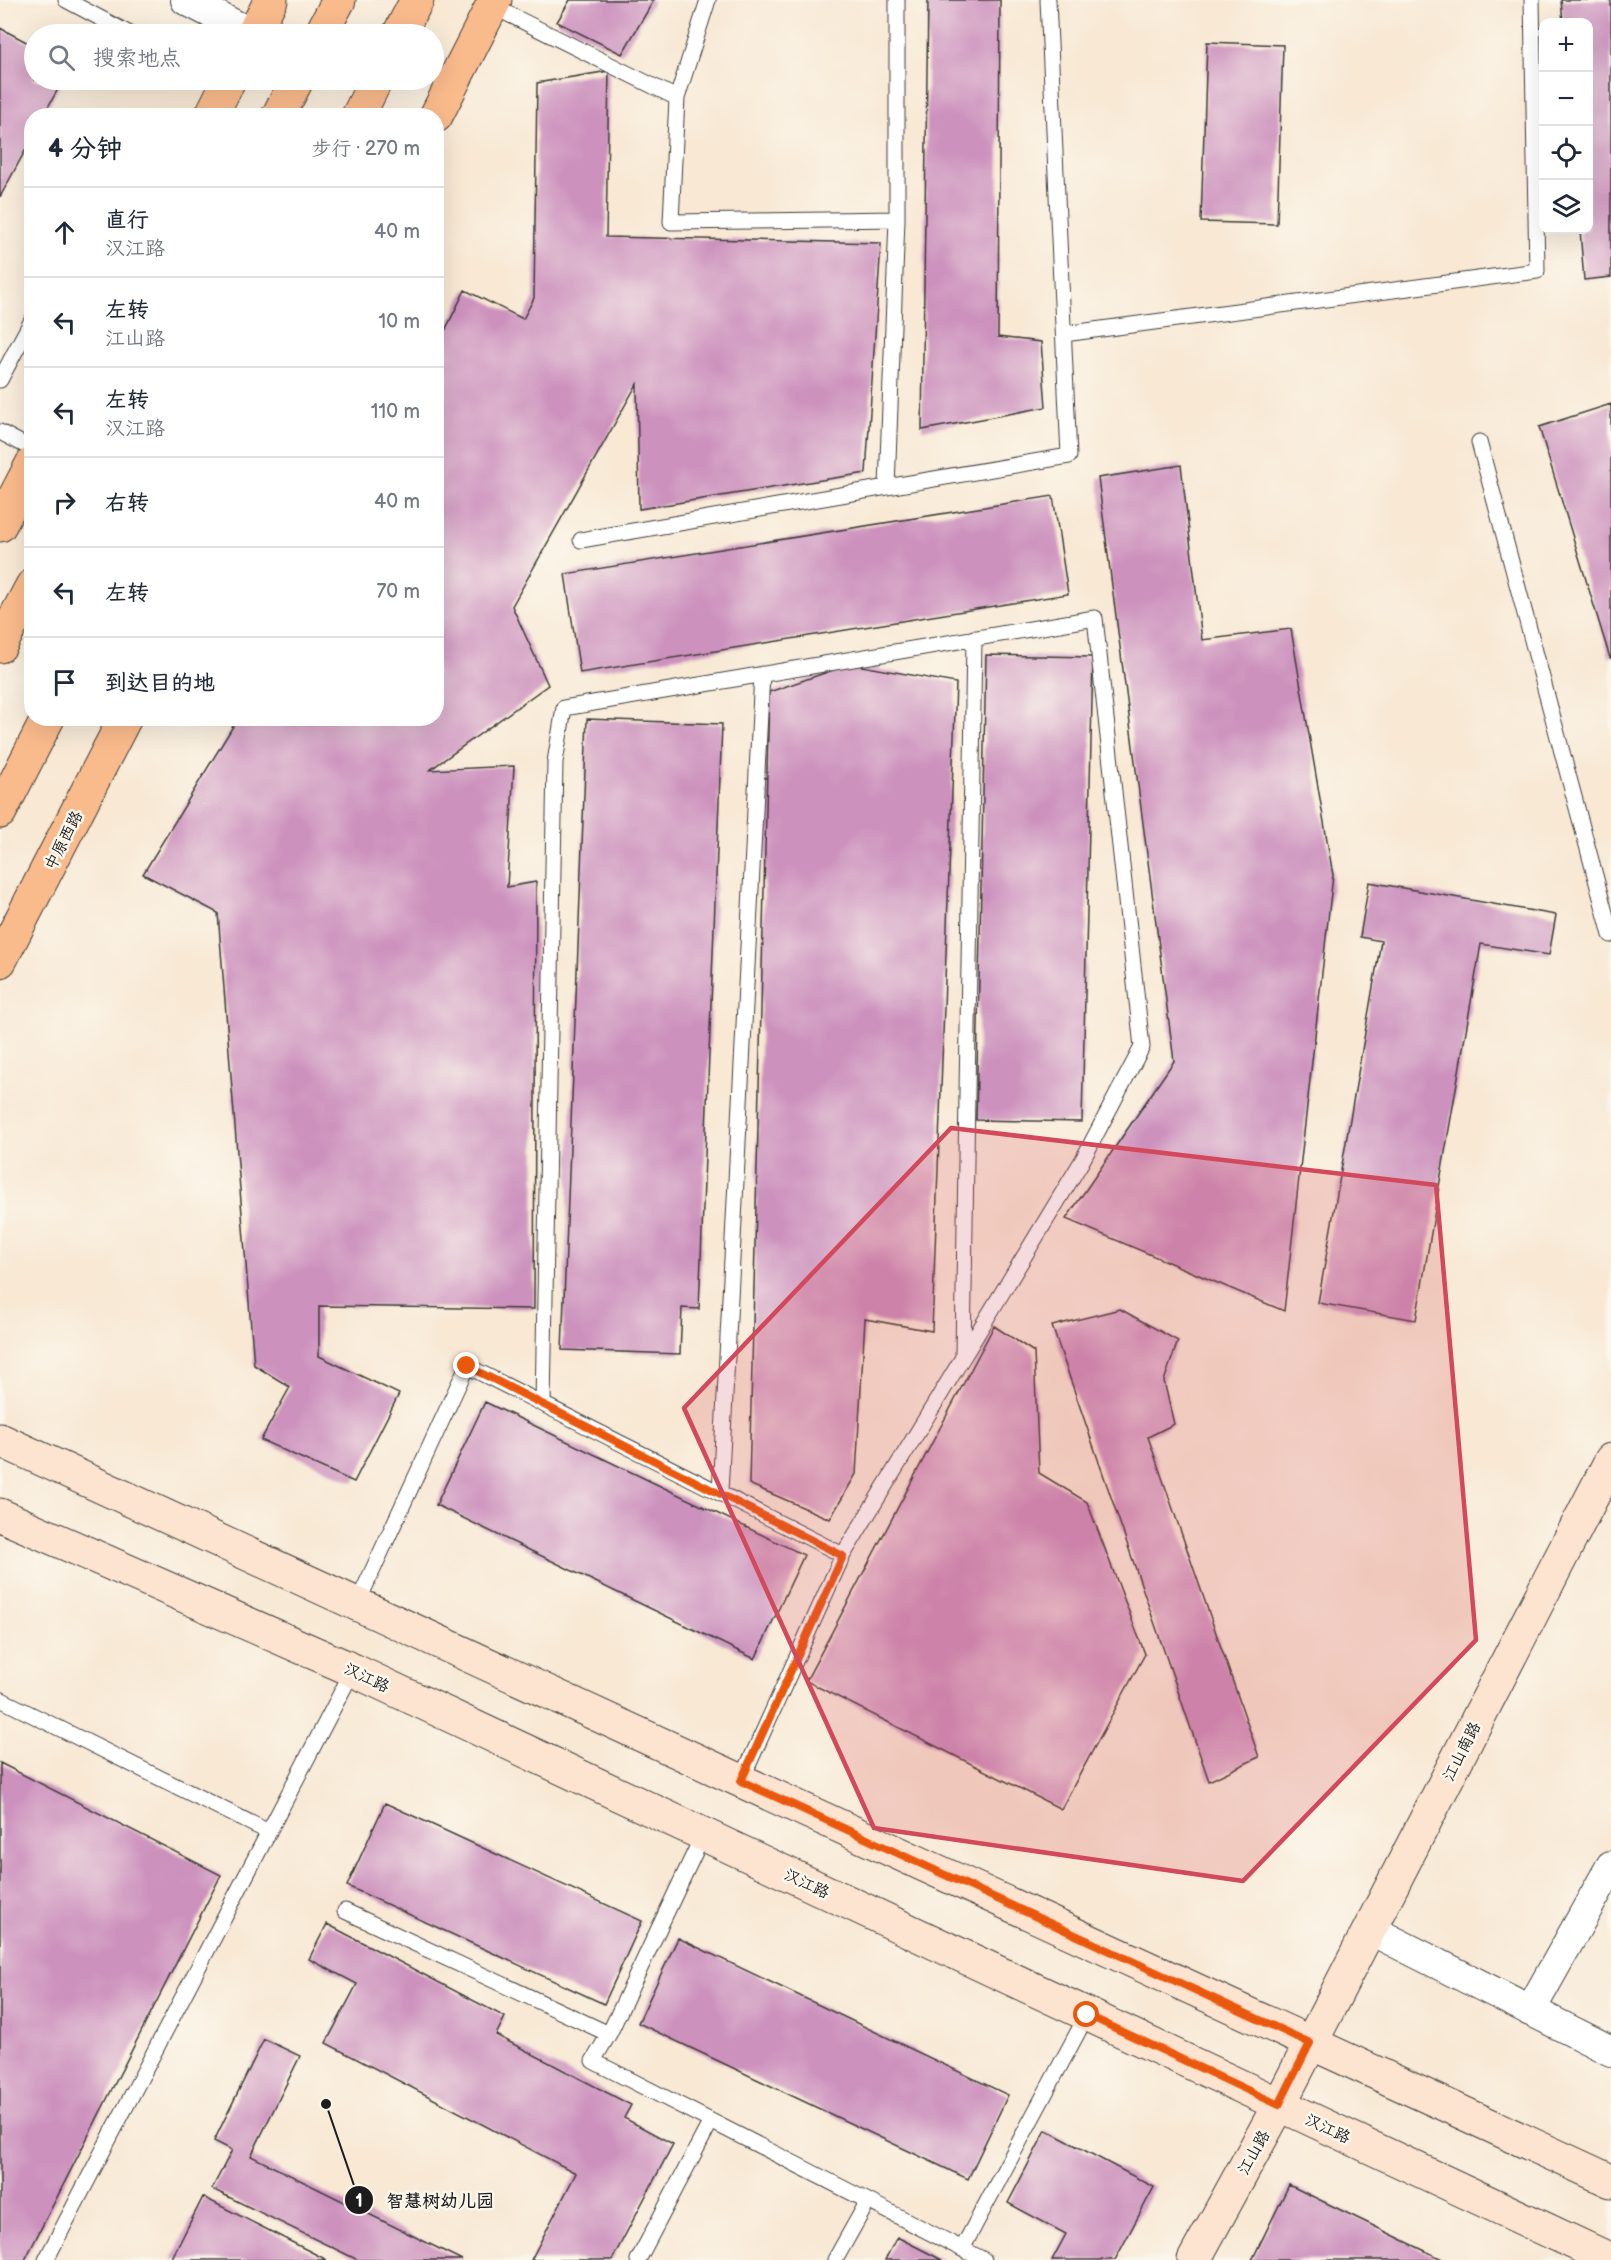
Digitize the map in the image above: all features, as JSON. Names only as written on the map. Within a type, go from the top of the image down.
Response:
[{"type":"main road","points":[[258,24],[271,0]]},
{"type":"main road","points":[[326,24],[339,0]]},
{"type":"main road","points":[[404,24],[417,0]]},
{"type":"main road","points":[[440,108],[494,3]]},
{"type":"main road","points":[[214,108],[220,90]]},
{"type":"main road","points":[[282,108],[292,90]]},
{"type":"main road","points":[[362,108],[371,90]]},
{"type":"main road","points":[[0,525],[24,479]]},
{"type":"main road","points":[[0,646],[24,601]]},
{"type":"main road","points":[[0,812],[44,726]]},
{"type":"main road","name":"中原西路","points":[[0,961],[121,726]]},
{"type":"main road","points":[[0,1440],[1611,2181]]},
{"type":"main road","name":"江山南路","points":[[1310,2043],[1611,1460]]},
{"type":"main road","name":"汉江路","points":[[0,1515],[353,1670],[1611,2260]]},
{"type":"main road","name":"江山路","points":[[1194,2260],[1279,2105],[1310,2043]]},
{"type":"street","points":[[186,0],[233,24]]},
{"type":"street","points":[[1530,2011],[1611,1866]]},
{"type":"street","points":[[1369,1929],[1611,2052]]},
{"type":"lane","points":[[66,0],[111,24]]},
{"type":"lane","points":[[708,0],[677,98],[671,222],[897,219]]},
{"type":"lane","points":[[887,487],[897,219],[897,0]]},
{"type":"lane","points":[[581,540],[1069,456],[1048,0]]},
{"type":"lane","points":[[1064,334],[1537,271],[1532,0]]},
{"type":"lane","points":[[494,3],[677,98]]},
{"type":"lane","points":[[0,380],[24,335]]},
{"type":"lane","points":[[0,432],[24,445]]},
{"type":"lane","points":[[1479,442],[1611,935]]},
{"type":"lane","points":[[543,1404],[555,762],[564,708],[1095,618],[1142,1047],[1082,1161],[843,1556],[741,1781]]},
{"type":"lane","points":[[963,1357],[974,638]]},
{"type":"lane","points":[[720,1493],[762,674]]},
{"type":"lane","points":[[357,1604],[467,1366],[843,1556]]},
{"type":"lane","points":[[46,2260],[353,1670]]},
{"type":"lane","points":[[0,1699],[269,1832]]},
{"type":"lane","points":[[703,1834],[609,2034],[593,2061],[984,2260]]},
{"type":"lane","points":[[345,1911],[609,2034]]},
{"type":"lane","points":[[962,2249],[1087,2015]]},
{"type":"lane","points":[[638,2260],[711,2121]]},
{"type":"lane","points":[[835,2260],[868,2201]]},
{"type":"highlighted area","points":[[951,1128],[1436,1185],[1476,1640],[1243,1881],[874,1828],[684,1408]]},
{"type":"building","points":[[570,0],[654,0],[622,54],[557,22]]},
{"type":"building","points":[[928,0],[1000,0],[998,337],[1041,342],[1046,407],[922,430]]},
{"type":"building","points":[[1561,0],[1611,0],[1611,277],[1584,280],[1580,234],[1593,234],[1593,18],[1563,18]]},
{"type":"building","points":[[0,28],[24,41],[24,90],[57,90],[47,108],[24,108],[24,153],[0,197]]},
{"type":"building","points":[[1207,42],[1283,45],[1277,224],[1201,222]]},
{"type":"building","points":[[609,71],[606,237],[881,243],[866,473],[639,509],[637,384],[512,606],[548,685],[430,770],[514,766],[507,887],[536,882],[534,1309],[319,1306],[319,1356],[399,1394],[354,1482],[261,1440],[290,1387],[254,1365],[218,913],[143,874],[233,726],[444,726],[444,333],[465,290],[523,319],[534,298],[537,83]]},
{"type":"building","points":[[1611,404],[1611,658],[1610,658],[1539,427]]},
{"type":"building","points":[[1181,465],[1202,640],[1291,629],[1333,875],[1284,1311],[1066,1219],[1174,1061],[1098,478]]},
{"type":"building","points":[[1053,496],[1068,594],[580,673],[565,574]]},
{"type":"building","points":[[986,655],[1093,657],[1082,1122],[976,1120]]},
{"type":"building","points":[[851,664],[956,683],[932,1331],[865,1319],[856,1474],[830,1519],[749,1484],[769,692]]},
{"type":"building","points":[[587,719],[722,724],[699,1309],[682,1308],[680,1354],[562,1350]]},
{"type":"building","points":[[1369,882],[1556,915],[1549,955],[1481,944],[1416,1320],[1318,1303],[1381,941],[1360,937]]},
{"type":"building","points":[[1120,1309],[1178,1341],[1164,1381],[1174,1424],[1148,1437],[1259,1757],[1209,1781],[1052,1326]]},
{"type":"building","points":[[994,1326],[1034,1352],[1039,1473],[1087,1502],[1145,1654],[1061,1809],[806,1681]]},
{"type":"building","points":[[485,1402],[804,1555],[755,1659],[436,1505]]},
{"type":"building","points":[[0,1763],[221,1875],[25,2260],[0,2260]]},
{"type":"building","points":[[385,1803],[642,1921],[604,2004],[347,1886]]},
{"type":"building","points":[[327,1924],[505,2017],[496,2035],[631,2105],[624,2118],[673,2144],[612,2260],[531,2260],[576,2173],[326,2043],[357,1984],[309,1959]]},
{"type":"building","points":[[678,1938],[1008,2095],[968,2179],[638,2023]]},
{"type":"building","points":[[264,2039],[300,2056],[251,2156],[462,2260],[358,2260],[212,2189],[232,2150],[214,2141]]},
{"type":"building","points":[[1046,2130],[1154,2187],[1115,2260],[1052,2260],[1066,2234],[1008,2203]]},
{"type":"building","points":[[1289,2185],[1444,2260],[1252,2260]]},
{"type":"building","points":[[203,2197],[327,2260],[171,2260]]},
{"type":"building","points":[[897,2237],[942,2260],[885,2260]]},
{"type":"place","name":"智慧树幼儿园","points":[[326,2104]]},
{"type":"route","points":[[467,1366],[843,1556],[741,1781],[1310,2043],[1279,2105],[1087,2015]]}]
